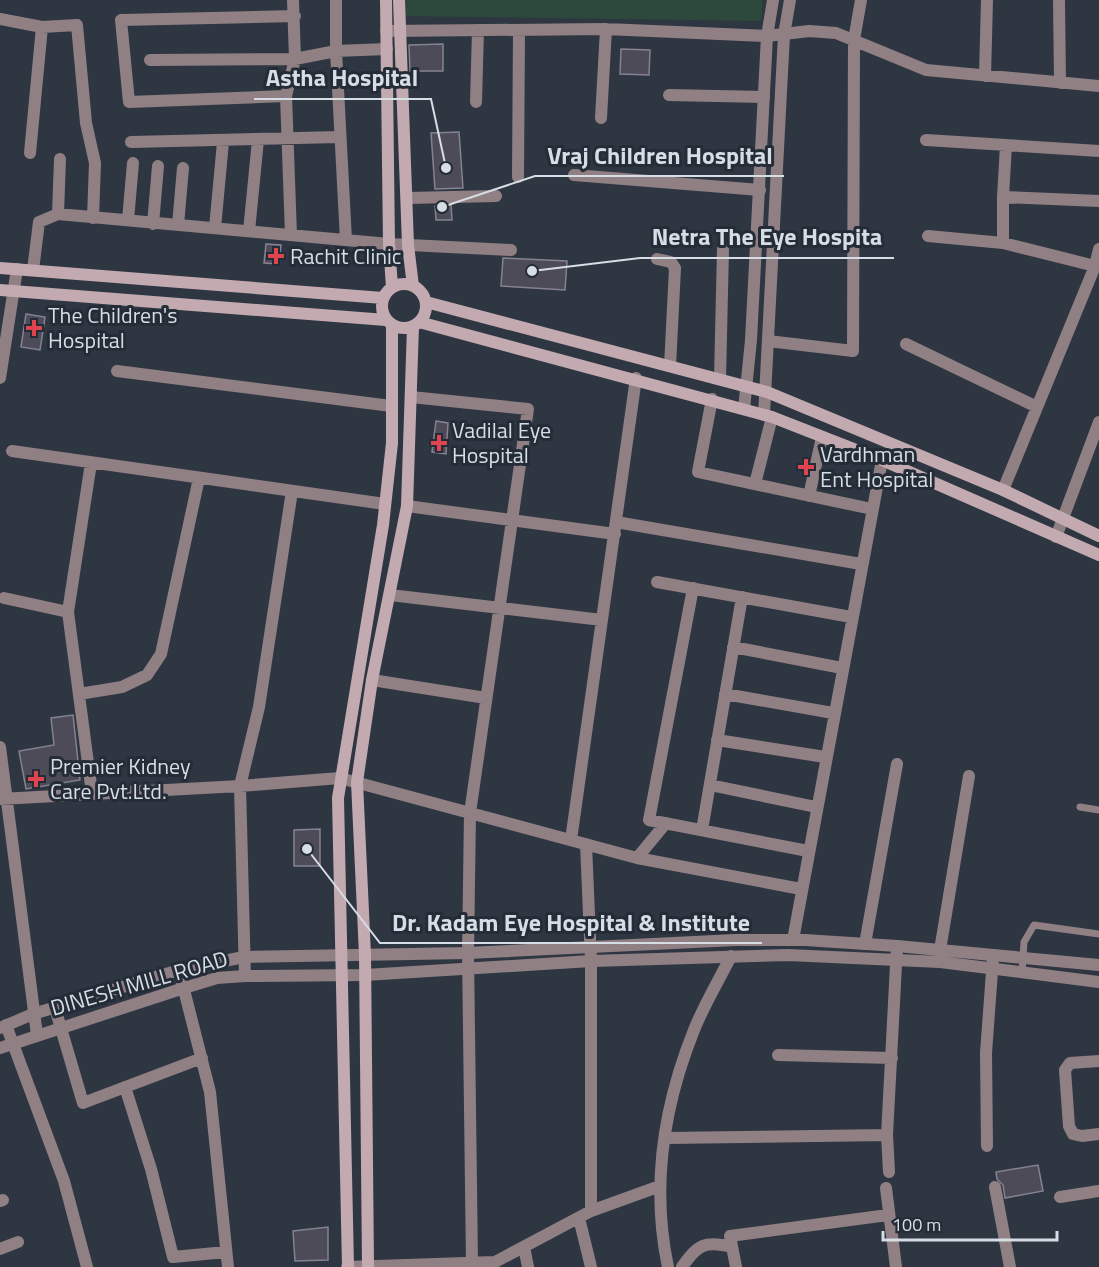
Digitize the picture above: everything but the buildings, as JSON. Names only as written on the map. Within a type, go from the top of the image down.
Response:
[{"type":"main road","points":[[386,0],[393,31],[408,198],[408,245],[413,286]]},
{"type":"main road","points":[[392,287],[389,244],[387,49],[399,0]]},
{"type":"main road","points":[[0,268],[383,298]]},
{"type":"main road","points":[[368,1267],[365,955],[357,782],[372,680],[407,506],[416,324],[424,316],[426,302],[419,290],[413,286],[406,284],[392,287],[383,298],[383,313],[389,322],[399,328],[416,324],[636,378],[768,416],[882,460],[1099,555]]},
{"type":"main road","points":[[0,290],[389,322]]},
{"type":"main road","points":[[426,302],[767,392],[1003,490],[1099,536]]},
{"type":"main road","points":[[348,1267],[338,798],[385,504],[392,443],[389,322]]},
{"type":"street","points":[[291,235],[286,96],[295,58],[293,0]]},
{"type":"street","points":[[336,0],[336,51],[346,240]]},
{"type":"street","points":[[744,409],[760,190],[768,36],[773,0]]},
{"type":"street","points":[[755,484],[768,416],[768,341],[784,35],[790,0]]},
{"type":"street","points":[[768,341],[853,351],[854,40],[861,0]]},
{"type":"street","points":[[985,76],[987,0]]},
{"type":"street","points":[[1059,0],[1060,83]]},
{"type":"street","points":[[286,96],[129,102],[121,20],[295,16]]},
{"type":"street","points":[[0,19],[42,27],[76,25],[86,123],[95,163],[93,218]]},
{"type":"street","points":[[30,153],[42,27]]},
{"type":"street","points":[[393,31],[606,29],[768,36],[809,31],[836,33],[926,70],[1099,86]]},
{"type":"street","points":[[601,118],[606,29]]},
{"type":"street","points":[[476,102],[478,30]]},
{"type":"street","points":[[518,177],[519,30]]},
{"type":"street","points":[[150,60],[295,58],[336,51],[387,49]]},
{"type":"street","points":[[669,95],[764,97]]},
{"type":"street","points":[[131,142],[222,142],[340,136]]},
{"type":"street","points":[[249,231],[258,140]]},
{"type":"street","points":[[926,140],[1099,151]]},
{"type":"street","points":[[215,228],[222,142]]},
{"type":"street","points":[[1003,243],[1006,146]]},
{"type":"street","points":[[58,214],[60,159]]},
{"type":"street","points":[[128,220],[133,163]]},
{"type":"street","points":[[153,224],[158,166]]},
{"type":"street","points":[[178,225],[183,168]]},
{"type":"street","points":[[573,176],[760,190]]},
{"type":"street","points":[[408,198],[496,196]]},
{"type":"street","points":[[1003,197],[1099,201]]},
{"type":"street","points":[[33,270],[39,222],[58,214],[389,244],[512,250]]},
{"type":"street","points":[[928,236],[1003,243],[1097,257],[1003,490]]},
{"type":"street","points":[[720,379],[723,249]]},
{"type":"street","points":[[657,260],[671,262],[675,268],[670,366]]},
{"type":"street","points":[[0,378],[17,269]]},
{"type":"street","points":[[906,344],[1037,407]]},
{"type":"street","points":[[117,371],[391,406]]},
{"type":"street","points":[[571,840],[636,378]]},
{"type":"street","points":[[411,397],[528,409],[470,813],[468,967],[472,1263]]},
{"type":"street","points":[[712,399],[698,472],[872,509]]},
{"type":"street","points":[[1056,537],[1099,422]]},
{"type":"street","points":[[809,496],[822,437]]},
{"type":"street","points":[[12,451],[385,504]]},
{"type":"street","points":[[793,940],[833,713],[882,460]]},
{"type":"street","points":[[91,463],[68,612],[92,793]]},
{"type":"street","points":[[79,694],[122,687],[147,675],[161,654],[199,478]]},
{"type":"street","points":[[245,975],[240,786],[259,707],[292,491]]},
{"type":"street","points":[[407,506],[512,519],[615,528],[861,564]]},
{"type":"street","points":[[657,582],[851,616]]},
{"type":"street","points":[[693,588],[649,820],[808,850]]},
{"type":"street","points":[[390,595],[602,620]]},
{"type":"street","points":[[702,830],[742,597]]},
{"type":"street","points":[[4,598],[68,612]]},
{"type":"street","points":[[733,646],[842,668]]},
{"type":"street","points":[[372,680],[486,698]]},
{"type":"street","points":[[725,694],[833,713]]},
{"type":"street","points":[[717,740],[825,757]]},
{"type":"street","points":[[0,747],[3,799],[37,1035]]},
{"type":"street","points":[[865,944],[897,764]]},
{"type":"street","points":[[940,950],[969,776]]},
{"type":"street","points":[[3,799],[340,778],[637,858],[801,889]]},
{"type":"street","points":[[710,785],[816,807]]},
{"type":"street","points":[[637,858],[666,823]]},
{"type":"street","points":[[586,844],[591,961],[591,1211]]},
{"type":"street","name":"DINESH MILL ROAD","points":[[3,1026],[33,1014],[179,970],[244,957],[468,953],[682,942],[793,940],[897,946],[1099,965]]},
{"type":"street","points":[[889,1173],[887,1135],[897,946]]},
{"type":"street","name":"DINESH MILL ROAD","points":[[0,1048],[61,1026],[217,978],[245,975],[365,975],[591,961],[788,955],[896,959],[992,968],[1099,982]]},
{"type":"street","points":[[987,1146],[986,1053],[993,955]]},
{"type":"street","points":[[668,1267],[663,1243],[660,1186],[669,1106],[695,1029],[731,956]]},
{"type":"street","points":[[179,970],[210,1092],[228,1267]]},
{"type":"street","points":[[55,1008],[83,1103],[202,1058]]},
{"type":"street","points":[[3,1026],[13,1044],[70,1199],[87,1267]]},
{"type":"street","points":[[778,1055],[892,1058]]},
{"type":"street","points":[[1099,1061],[1070,1063],[1065,1070],[1069,1126],[1073,1134],[1082,1136],[1099,1134]]},
{"type":"street","points":[[125,1087],[151,1169],[173,1257],[226,1251]]},
{"type":"street","points":[[665,1138],[887,1135]]},
{"type":"street","points":[[348,1267],[495,1262],[591,1211],[660,1186]]},
{"type":"street","points":[[995,1187],[1010,1267]]},
{"type":"street","points":[[886,1188],[897,1267]]},
{"type":"street","points":[[1060,1197],[1099,1191]]},
{"type":"street","points":[[736,1267],[730,1236],[888,1215]]},
{"type":"street","points":[[579,1218],[591,1267]]},
{"type":"street","points":[[0,1249],[18,1242]]},
{"type":"street","points":[[682,1267],[694,1249],[703,1245],[721,1244],[732,1247]]},
{"type":"street","points":[[524,1247],[528,1267]]},
{"type":"lane","points":[[1080,807],[1099,810]]},
{"type":"lane","points":[[1022,973],[1024,942],[1034,925],[1099,934]]},
{"type":"green space","points":[[396,0],[763,0],[761,21],[396,16]]},
{"type":"place","name":"Astha Hospital","points":[[446,168]]},
{"type":"place","name":"Vraj Children Hospital","points":[[442,207]]},
{"type":"place","name":"Rachit Clinic","points":[[276,256]]},
{"type":"place","name":"Netra The Eye Hospita","points":[[532,271]]},
{"type":"place","name":"The Children's Hospital","points":[[34,328]]},
{"type":"place","name":"Vadilal Eye Hospital","points":[[439,443]]},
{"type":"place","name":"Vardhman Ent Hospital","points":[[806,467]]},
{"type":"place","name":"Premier Kidney Care Pvt.Ltd.","points":[[36,779]]},
{"type":"place","name":"Dr. Kadam Eye Hospital & Institute","points":[[307,849]]}]
